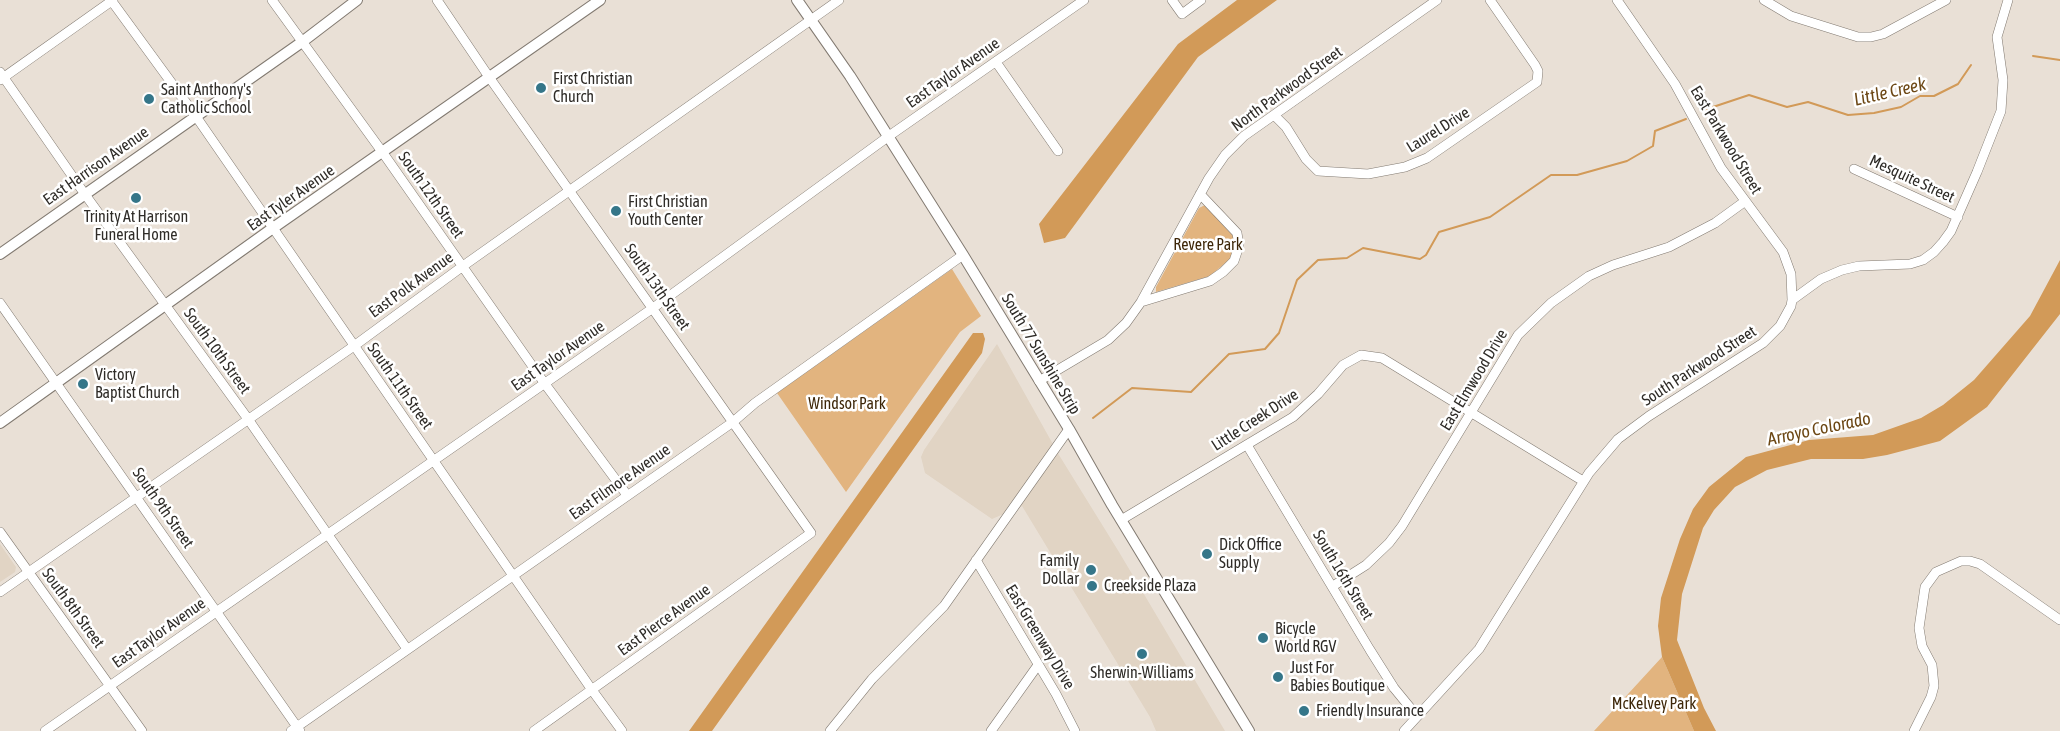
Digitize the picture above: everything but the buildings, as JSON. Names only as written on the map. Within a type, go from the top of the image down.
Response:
[{"type":"main road","name":"East Harrison Avenue","points":[[0,254],[302,42],[357,0]]},
{"type":"main road","name":"East Tyler Avenue","points":[[0,423],[273,228],[600,0]]},
{"type":"main road","name":"South 77 Sunshine Strip","points":[[797,0],[889,136],[963,255],[1249,731]]},
{"type":"street","points":[[1,76],[112,0]]},
{"type":"street","name":"South 11th Street","points":[[112,0],[195,115],[622,731]]},
{"type":"street","name":"South 12th Street","points":[[272,0],[383,153],[545,384],[627,495]]},
{"type":"street","name":"South 13th Street","points":[[437,0],[811,533]]},
{"type":"street","name":"East Polk Avenue","points":[[0,592],[354,346],[463,266],[839,0]]},
{"type":"street","name":"East Taylor Avenue","points":[[45,731],[545,384],[889,136],[1084,0]]},
{"type":"street","points":[[1172,0],[1182,14],[1201,0]]},
{"type":"street","name":"North Parkwood Street","points":[[1039,381],[1108,340],[1126,323],[1141,302],[1209,178],[1244,136],[1437,0]]},
{"type":"street","name":"Laurel Drive","points":[[1274,115],[1286,127],[1306,159],[1318,171],[1368,174],[1405,167],[1427,158],[1538,82],[1538,71],[1535,65],[1490,0]]},
{"type":"street","name":"East Parkwood Street","points":[[1617,0],[1675,84],[1721,168],[1783,252],[1791,274],[1792,300]]},
{"type":"street","points":[[1764,0],[1791,16],[1832,30],[1864,37],[1883,34],[1946,0]]},
{"type":"street","name":"South Parkwood Street","points":[[1404,731],[1479,649],[1583,481],[1625,433],[1773,336],[1786,317],[1792,300],[1814,284],[1842,270],[1868,265],[1910,264],[1923,260],[1943,242],[1958,217],[2001,111],[2002,74],[1997,37],[2008,0]]},
{"type":"street","points":[[996,62],[1058,151]]},
{"type":"street","name":"South 10th Street","points":[[1,76],[248,419],[407,649]]},
{"type":"street","name":"Mesquite Street","points":[[1854,170],[1958,217]]},
{"type":"street","points":[[1141,302],[1210,281],[1234,261],[1239,246],[1237,233],[1200,194]]},
{"type":"street","name":"East Elmwood Drive","points":[[1333,586],[1366,565],[1395,535],[1518,335],[1551,303],[1589,276],[1614,265],[1669,247],[1715,223],[1744,202]]},
{"type":"street","name":"East Filmore Avenue","points":[[296,730],[513,574],[733,422],[755,403],[963,255]]},
{"type":"street","name":"South 9th Street","points":[[0,303],[217,611],[296,730]]},
{"type":"street","name":"Little Creek Drive","points":[[1121,520],[1293,417],[1318,394],[1343,365],[1361,355],[1382,358],[1583,481]]},
{"type":"street","points":[[832,730],[872,679],[938,613],[1069,429]]},
{"type":"street","name":"South 16th Street","points":[[1246,445],[1394,688],[1417,716]]},
{"type":"street","name":"South 8th Street","points":[[0,532],[142,731]]},
{"type":"street","name":"East Pierce Avenue","points":[[534,731],[811,533]]},
{"type":"street","name":"East Greenway Drive","points":[[976,560],[1068,715],[1075,731]]},
{"type":"street","points":[[1914,731],[1934,686],[1932,665],[1923,646],[1919,628],[1926,587],[1936,572],[1961,561],[1980,564],[2060,620]]},
{"type":"street","points":[[991,731],[1038,664]]},
{"type":"shaded area","points":[[1237,0],[1277,0],[1198,57],[1065,238],[1044,243],[1039,224],[1178,44]]},
{"type":"shaded area","name":"Arroyo Colorado","points":[[2060,260],[2060,314],[1987,407],[1940,441],[1887,455],[1863,459],[1811,459],[1767,470],[1735,487],[1714,510],[1703,528],[1682,594],[1677,640],[1704,708],[1716,731],[1694,731],[1662,657],[1658,626],[1661,598],[1680,539],[1693,509],[1709,487],[1746,457],[1809,440],[1873,435],[1921,418],[1943,405],[1974,380],[2030,316]]},
{"type":"shaded area","points":[[973,333],[983,333],[985,339],[982,353],[712,731],[689,731]]},
{"type":"shaded area","points":[[997,344],[1059,455],[1225,731],[1156,731],[1150,717],[1022,506],[992,519],[925,473],[921,457],[924,450]]},
{"type":"shaded area","points":[[0,544],[16,567],[15,572],[0,582]]},
{"type":"green space","name":"Revere Park","points":[[1205,205],[1233,236],[1235,247],[1230,259],[1210,276],[1156,292],[1156,287],[1199,208]]},
{"type":"green space","name":"Windsor Park","points":[[952,269],[981,316],[960,332],[846,492],[777,393]]},
{"type":"green space","name":"McKelvey Park","points":[[1662,657],[1694,731],[1594,731]]},
{"type":"waterway","name":"Little Creek","points":[[2033,56],[2060,60]]},
{"type":"waterway","name":"Little Creek","points":[[1701,111],[1749,95],[1787,107],[1808,102],[1848,115],[1874,113],[1901,107],[1920,96],[1934,96],[1958,84],[1971,65]]},
{"type":"waterway","name":"Little Creek","points":[[1093,418],[1132,388],[1191,392],[1229,354],[1265,349],[1279,333],[1297,280],[1318,260],[1347,258],[1363,248],[1420,259],[1426,255],[1439,232],[1490,217],[1551,175],[1577,175],[1627,161],[1653,146],[1655,131],[1686,119]]},
{"type":"place","name":"First Christian Church","points":[[541,88]]},
{"type":"place","name":"Saint Anthony's Catholic School","points":[[149,99]]},
{"type":"place","name":"Trinity At Harrison Funeral Home","points":[[136,198]]},
{"type":"place","name":"First Christian Youth Center","points":[[616,211]]},
{"type":"place","name":"Victory Baptist Church","points":[[83,384]]},
{"type":"place","name":"Dick Office Supply","points":[[1207,554]]},
{"type":"place","name":"Family Dollar","points":[[1091,570]]},
{"type":"place","name":"Creekside Plaza","points":[[1092,586]]},
{"type":"place","name":"Bicycle World RGV","points":[[1263,638]]},
{"type":"place","name":"Sherwin-Williams","points":[[1142,654]]},
{"type":"place","name":"Just For Babies Boutique","points":[[1278,677]]},
{"type":"place","name":"Friendly Insurance","points":[[1304,711]]}]
